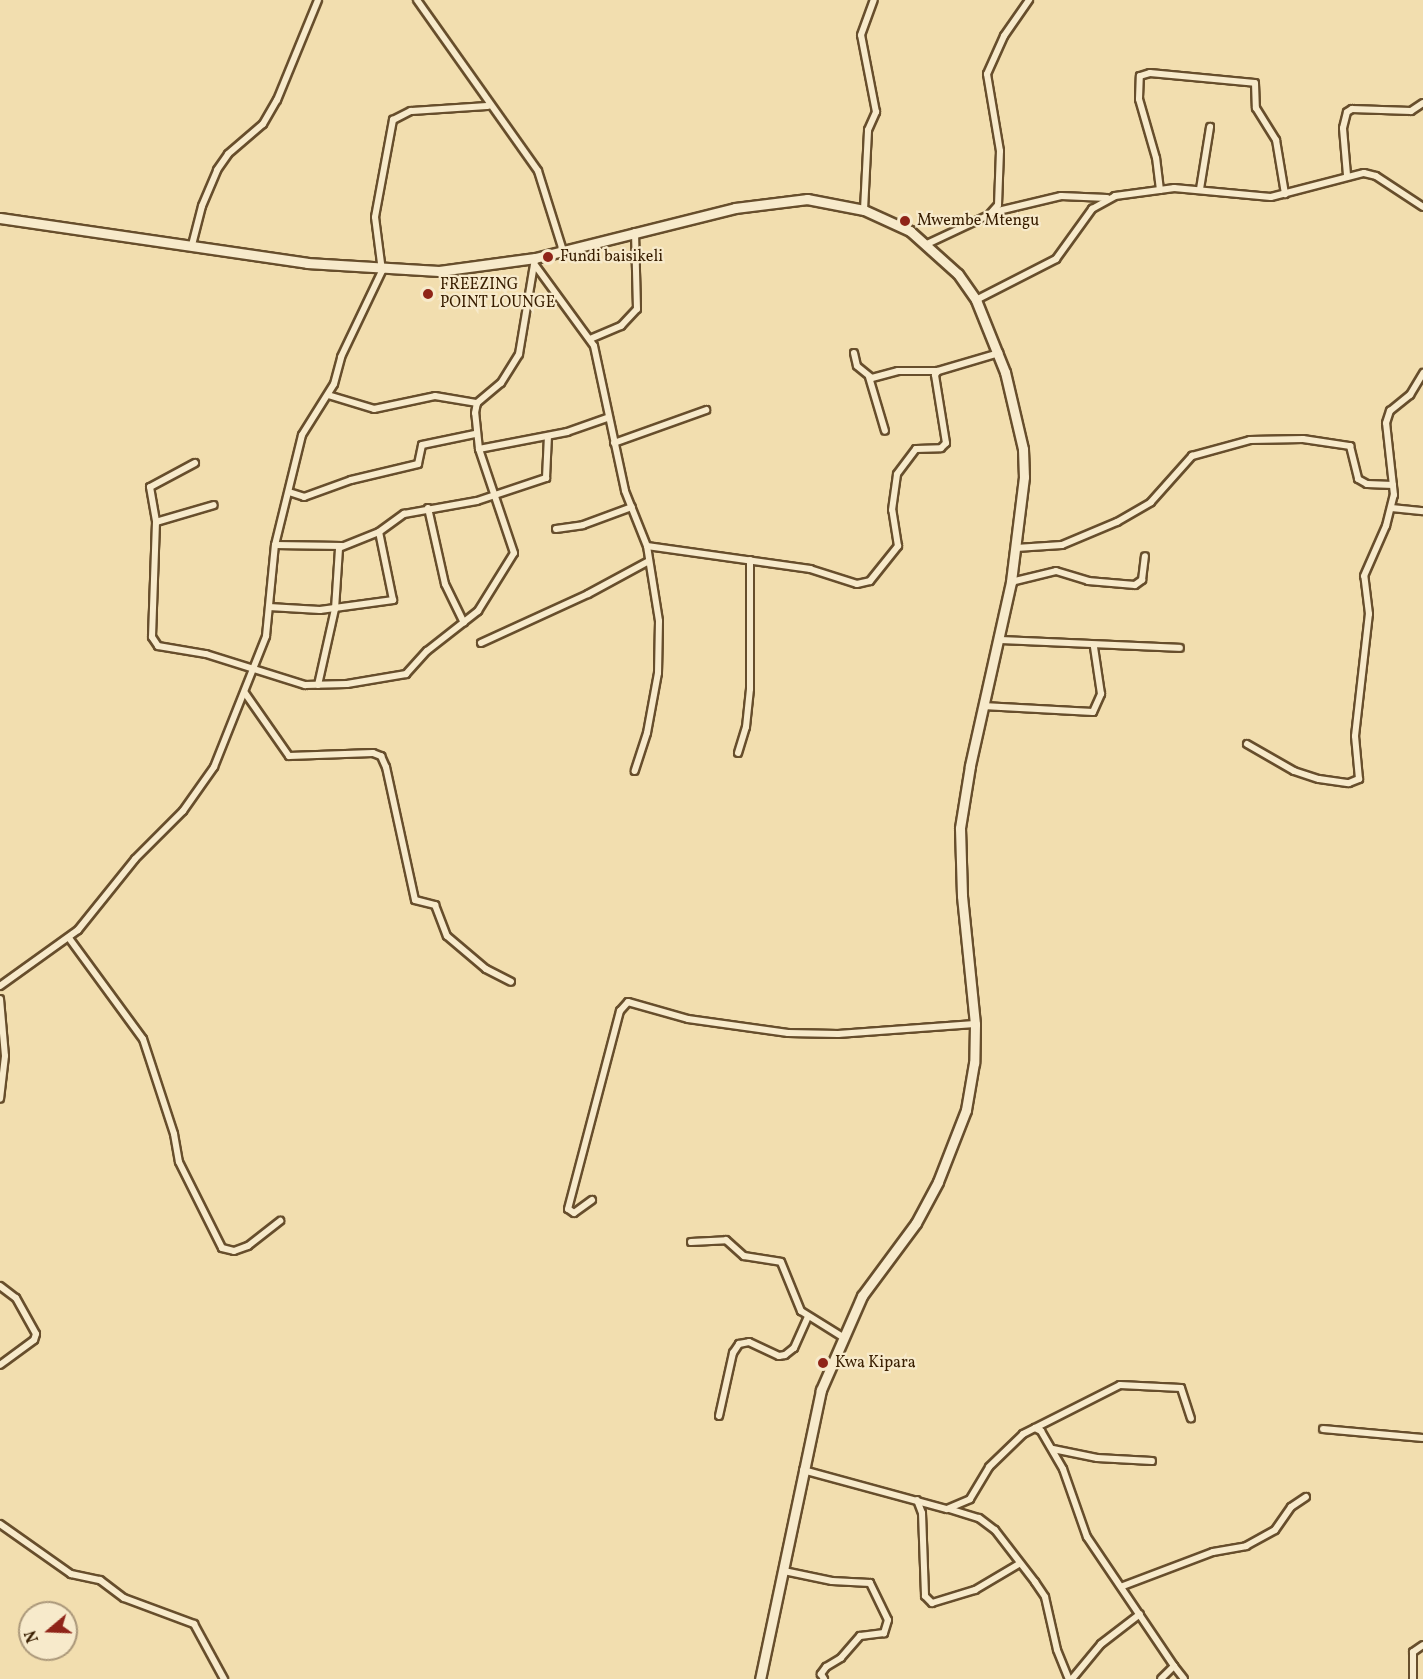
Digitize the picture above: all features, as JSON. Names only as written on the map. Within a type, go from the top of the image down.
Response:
[{"type":"main road","points":[[0,218],[382,271],[439,271],[535,261],[634,231],[791,198],[864,210],[890,220],[927,244],[958,274],[976,300],[999,353],[1023,449],[1024,477],[1011,582],[983,706],[960,836],[975,1024],[974,1063],[966,1110],[938,1182],[916,1223],[862,1296],[841,1336],[821,1390],[760,1679]]},
{"type":"street","points":[[192,245],[202,206],[217,170],[228,154],[263,124],[278,100],[318,0]]},
{"type":"street","points":[[417,0],[488,106],[538,171],[563,251]]},
{"type":"street","points":[[864,210],[868,130],[876,112],[861,35],[874,0]]},
{"type":"street","points":[[993,212],[999,202],[1000,151],[987,74],[1004,36],[1029,0]]},
{"type":"street","points":[[1160,190],[1156,158],[1139,99],[1140,76],[1150,73],[1255,83],[1256,108],[1276,140],[1285,194]]},
{"type":"street","points":[[1347,175],[1342,128],[1347,112],[1352,109],[1411,111],[1423,103]]},
{"type":"street","points":[[0,986],[69,938],[135,859],[183,811],[214,767],[266,636],[275,545],[302,435],[328,395],[341,357],[382,271],[375,217],[393,120],[411,111],[488,106]]},
{"type":"street","points":[[1200,189],[1210,127]]},
{"type":"street","points":[[927,244],[993,212],[1061,196],[1108,198],[1160,190],[1200,189],[1259,198],[1285,194],[1347,175],[1376,176],[1423,207]]},
{"type":"street","points":[[976,300],[1056,259],[1088,214],[1108,198]]},
{"type":"street","points":[[590,339],[621,326],[637,309],[634,231]]},
{"type":"street","points":[[535,261],[590,339],[598,361],[607,418],[632,507],[647,546],[659,621],[658,673],[647,733],[635,771]]},
{"type":"street","points":[[195,464],[151,484],[156,522],[154,642],[158,646],[253,667],[287,682],[318,685],[406,674],[427,651],[478,611],[515,549],[493,496],[475,434],[477,403],[501,383],[519,354],[535,261]]},
{"type":"street","points":[[854,352],[857,366],[869,377],[885,431]]},
{"type":"street","points":[[869,377],[902,370],[938,371],[999,353]]},
{"type":"street","points":[[647,546],[810,569],[857,584],[866,583],[877,575],[898,546],[892,510],[897,474],[913,450],[940,448],[946,443],[934,379],[938,371]]},
{"type":"street","points":[[1247,744],[1294,771],[1319,779],[1357,781],[1355,736],[1369,614],[1364,576],[1392,508],[1393,485],[1387,417],[1412,393],[1423,373]]},
{"type":"street","points":[[328,395],[374,410],[435,396],[477,403]]},
{"type":"street","points":[[614,443],[706,410]]},
{"type":"street","points":[[479,449],[548,436],[607,418]]},
{"type":"street","points":[[289,492],[304,497],[351,480],[417,464],[421,461],[422,445],[475,434]]},
{"type":"street","points":[[275,545],[342,546],[379,532],[404,514],[493,496],[546,478],[548,436]]},
{"type":"street","points":[[1016,548],[1062,545],[1117,522],[1151,502],[1179,466],[1192,456],[1250,440],[1311,439],[1350,446],[1358,479],[1367,484],[1393,485]]},
{"type":"street","points":[[156,522],[214,505]]},
{"type":"street","points":[[556,529],[583,525],[632,507]]},
{"type":"street","points":[[428,508],[445,584],[464,624]]},
{"type":"street","points":[[1392,508],[1423,511]]},
{"type":"street","points":[[269,607],[335,609],[394,599],[379,532]]},
{"type":"street","points":[[318,685],[335,609],[342,546]]},
{"type":"street","points":[[1011,582],[1056,571],[1088,581],[1135,585],[1142,580],[1145,556]]},
{"type":"street","points":[[738,753],[750,689],[750,560]]},
{"type":"street","points":[[481,643],[588,594],[649,561]]},
{"type":"street","points":[[998,639],[1094,647],[1180,648]]},
{"type":"street","points":[[983,706],[1090,714],[1096,709],[1101,694],[1094,647]]},
{"type":"street","points":[[245,693],[289,756],[373,753],[381,756],[386,766],[415,900],[437,906],[447,936],[486,969],[511,982]]},
{"type":"street","points":[[69,938],[143,1039],[174,1134],[179,1162],[222,1248],[234,1251],[248,1246],[280,1221]]},
{"type":"street","points":[[0,999],[5,1056],[0,1099]]},
{"type":"street","points":[[592,1200],[574,1213],[567,1209],[614,1031],[620,1011],[628,1002],[688,1019],[788,1033],[838,1034],[975,1024]]},
{"type":"street","points":[[692,1242],[726,1240],[744,1256],[781,1262],[794,1301],[808,1317],[841,1336]]},
{"type":"street","points":[[0,1287],[16,1298],[36,1334],[34,1340],[0,1365]]},
{"type":"street","points":[[719,1416],[730,1365],[739,1344],[749,1342],[779,1356],[785,1355],[794,1348],[808,1317]]},
{"type":"street","points":[[947,1509],[970,1498],[994,1460],[1023,1434],[1120,1385],[1181,1388],[1191,1418]]},
{"type":"street","points":[[1035,1428],[1053,1449],[1077,1503],[1087,1537],[1123,1586],[1184,1679]]},
{"type":"street","points":[[1323,1430],[1423,1438]]},
{"type":"street","points":[[1053,1449],[1097,1458],[1152,1461]]},
{"type":"street","points":[[803,1470],[979,1518],[995,1530],[1045,1597],[1057,1650],[1070,1679],[1101,1644],[1140,1614]]},
{"type":"street","points":[[1123,1586],[1213,1552],[1246,1546],[1275,1530],[1292,1507],[1306,1497]]},
{"type":"street","points":[[917,1500],[922,1513],[925,1596],[932,1603],[975,1590],[1019,1564]]},
{"type":"street","points":[[1,1523],[64,1570],[100,1580],[124,1598],[194,1624],[224,1679]]},
{"type":"street","points":[[784,1570],[822,1580],[870,1584],[888,1620],[884,1632],[860,1636],[841,1659],[826,1667],[821,1674],[824,1679]]},
{"type":"street","points":[[1413,1679],[1413,1652],[1423,1645]]},
{"type":"street","points":[[1161,1679],[1174,1666]]},
{"type":"place","name":"Mwembe Mtengu","points":[[905,221]]},
{"type":"place","name":"Fundi baisikeli","points":[[548,257]]},
{"type":"place","name":"FREEZING POINT LOUNGE","points":[[428,294]]},
{"type":"place","name":"Kwa Kipara","points":[[823,1363]]}]
